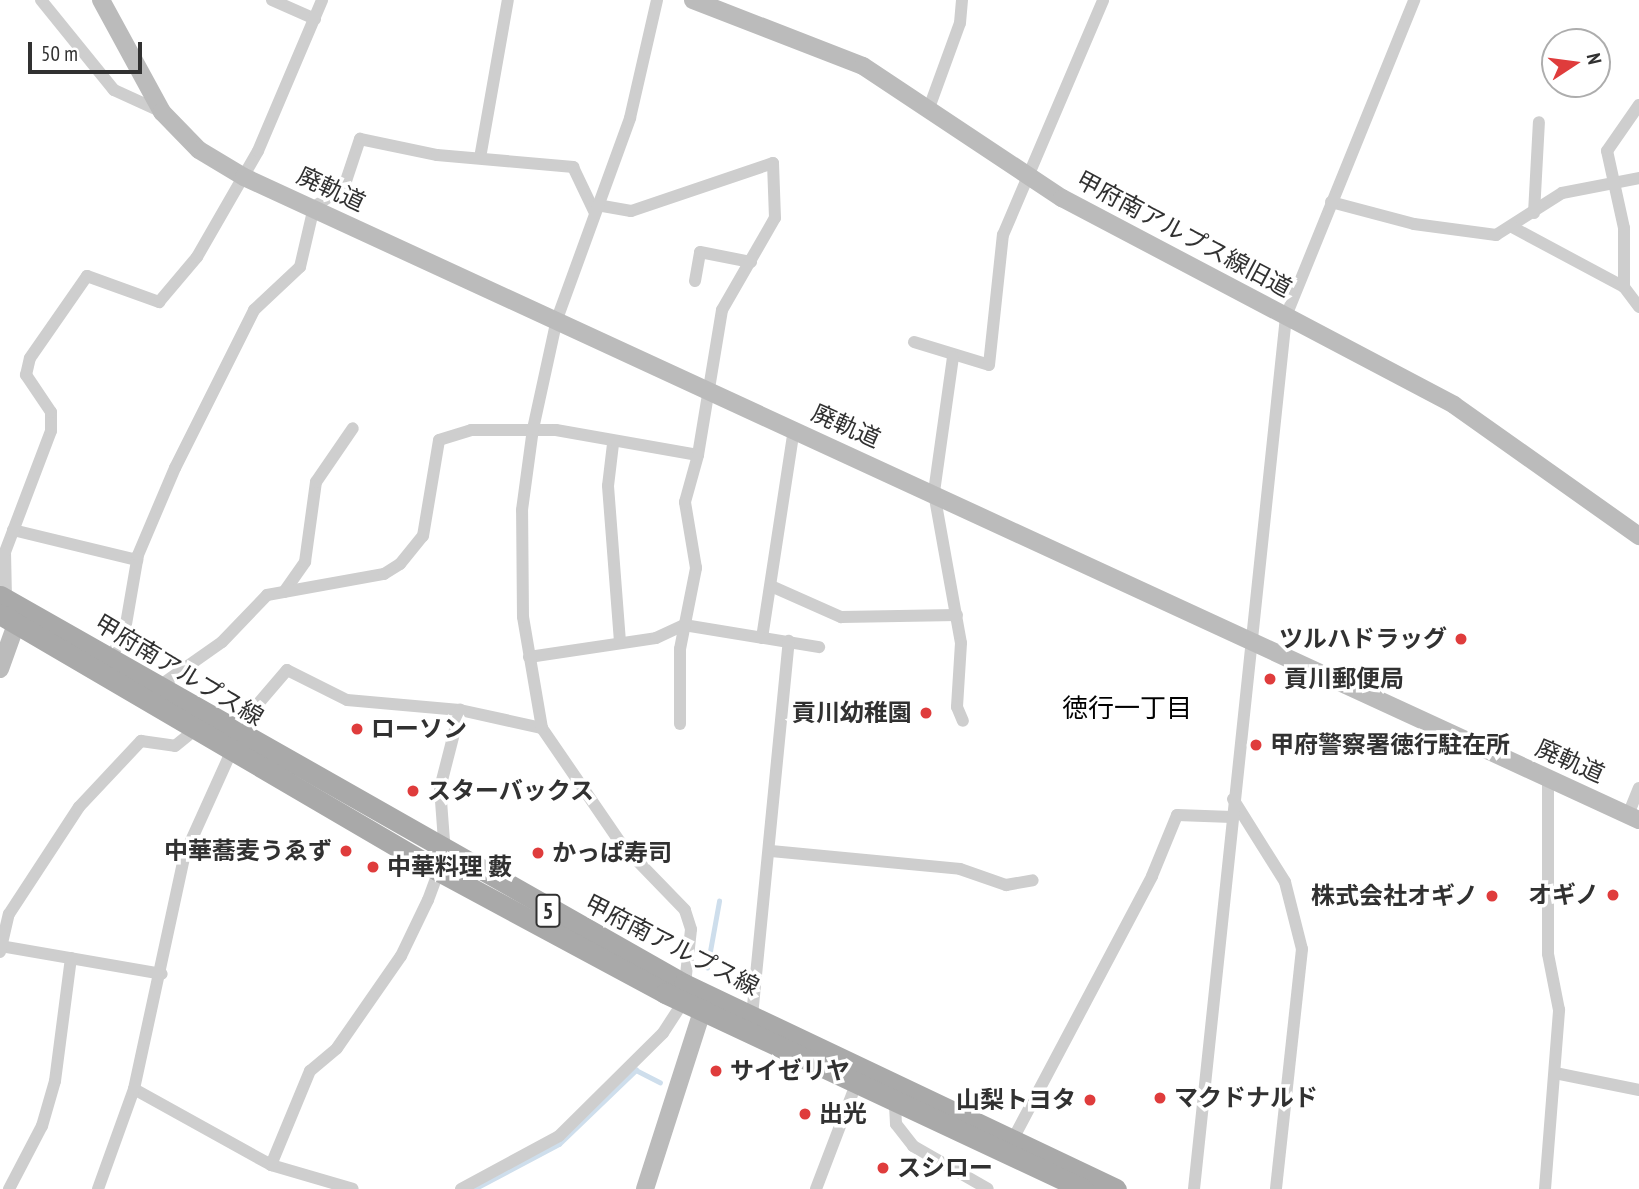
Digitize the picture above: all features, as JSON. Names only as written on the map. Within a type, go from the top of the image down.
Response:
[{"type":"main road","name":"甲府南アルプス線","points":[[9,608],[111,658],[158,687],[232,742],[441,862],[855,1087],[1083,1189]]},
{"type":"main road","name":"甲府南アルプス線","points":[[9,608],[195,730],[232,742]]},
{"type":"main road","name":"甲府南アルプス線","points":[[704,1003],[752,1016],[1116,1189]]},
{"type":"street","points":[[41,0],[114,90],[162,112]]},
{"type":"street","name":"廃軌道","points":[[101,0],[162,112],[199,149],[244,177],[1633,817]]},
{"type":"street","points":[[272,0],[315,19]]},
{"type":"street","points":[[0,669],[9,608],[5,552],[51,431],[51,412],[26,375],[53,318],[87,276],[159,302],[197,257],[244,177],[321,0]]},
{"type":"street","points":[[480,158],[508,0]]},
{"type":"street","points":[[461,1189],[559,1136],[663,1033],[683,993],[691,929],[685,909],[622,845],[541,728],[529,657],[522,510],[533,429],[557,319],[595,208],[630,118],[657,0]]},
{"type":"street","name":"甲府南アルプス線旧道","points":[[693,0],[863,65],[929,107],[1024,174],[1454,405],[1639,536]]},
{"type":"street","points":[[929,107],[960,23],[962,0]]},
{"type":"street","points":[[914,342],[953,357],[989,365],[1003,236],[1024,174],[1103,0]]},
{"type":"street","points":[[1194,1189],[1249,639],[1286,316],[1414,0]]},
{"type":"street","points":[[1624,287],[1616,183],[1607,151],[1639,105]]},
{"type":"street","points":[[1534,213],[1539,121]]},
{"type":"street","points":[[111,658],[125,630],[137,559],[254,310],[300,267],[314,207],[344,187],[360,139],[480,158],[573,167],[595,208]]},
{"type":"street","points":[[595,208],[631,211],[773,163],[775,218],[723,310],[698,455],[685,502],[696,568],[677,680],[680,724]]},
{"type":"street","points":[[1331,202],[1414,224],[1496,235],[1514,228],[1562,193],[1639,178]]},
{"type":"street","points":[[1514,228],[1624,287],[1639,307]]},
{"type":"street","points":[[695,281],[700,251],[751,262]]},
{"type":"street","points":[[953,357],[934,493],[957,615],[957,707],[963,721]]},
{"type":"street","points":[[284,592],[305,562],[316,482],[353,428]]},
{"type":"street","points":[[158,687],[222,642],[267,595],[384,575],[414,551],[423,536],[439,440],[471,430],[533,429],[698,455]]},
{"type":"street","points":[[762,638],[794,430]]},
{"type":"street","points":[[613,443],[608,486],[620,643]]},
{"type":"street","points":[[13,530],[137,559]]},
{"type":"street","points":[[771,586],[841,617],[957,615]]},
{"type":"street","points":[[529,657],[620,643],[688,626],[820,647]]},
{"type":"street","points":[[752,1016],[772,851],[789,641]]},
{"type":"street","points":[[98,1189],[134,1089],[162,974],[185,854],[232,742],[288,670],[347,700],[460,710],[541,728]]},
{"type":"street","points":[[271,1164],[310,1071],[337,1048],[401,957],[441,862],[440,788],[460,710]]},
{"type":"street","points":[[162,974],[0,948],[9,914],[79,807],[141,741],[175,746],[195,730]]},
{"type":"street","points":[[1545,1189],[1559,1010],[1548,954],[1548,778]]},
{"type":"street","points":[[1633,817],[1639,788]]},
{"type":"street","points":[[1233,799],[1285,881],[1301,938],[1276,1189]]},
{"type":"street","points":[[1013,1139],[1152,876],[1177,816],[1232,817]]},
{"type":"street","points":[[772,851],[960,869],[1006,885],[1033,880]]},
{"type":"street","points":[[9,1189],[42,1126],[55,1081],[71,958]]},
{"type":"street","points":[[645,1189],[704,1003]]},
{"type":"street","points":[[1555,1073],[1639,1090]]},
{"type":"street","points":[[816,1189],[855,1087]]},
{"type":"street","points":[[134,1089],[271,1164],[353,1189]]},
{"type":"street","points":[[895,1105],[896,1124],[913,1146],[988,1189]]},
{"type":"waterway","points":[[707,968],[719,901]]},
{"type":"waterway","points":[[474,1189],[559,1144],[636,1070],[660,1082]]},
{"type":"place","name":"ツルハドラッグ","points":[[1461,639]]},
{"type":"place","name":"貢川郵便局","points":[[1270,679]]},
{"type":"place","name":"貢川幼稚園","points":[[926,713]]},
{"type":"place","name":"ローソン","points":[[357,729]]},
{"type":"place","name":"甲府警察署徳行駐在所","points":[[1256,745]]},
{"type":"place","name":"スターバックス","points":[[413,791]]},
{"type":"place","name":"中華蕎麦うゑず","points":[[346,851]]},
{"type":"place","name":"かっぱ寿司","points":[[538,853]]},
{"type":"place","name":"中華料理 藪","points":[[373,867]]},
{"type":"place","name":"オギノ","points":[[1613,895]]},
{"type":"place","name":"株式会社オギノ","points":[[1492,896]]},
{"type":"place","name":"サイゼリヤ","points":[[716,1071]]},
{"type":"place","name":"マクドナルド","points":[[1160,1098]]},
{"type":"place","name":"山梨トヨタ","points":[[1090,1100]]},
{"type":"place","name":"出光","points":[[805,1114]]},
{"type":"place","name":"スシロー","points":[[883,1168]]},
{"type":"district","name":"徳行一丁目","points":[[1127,708]]}]
